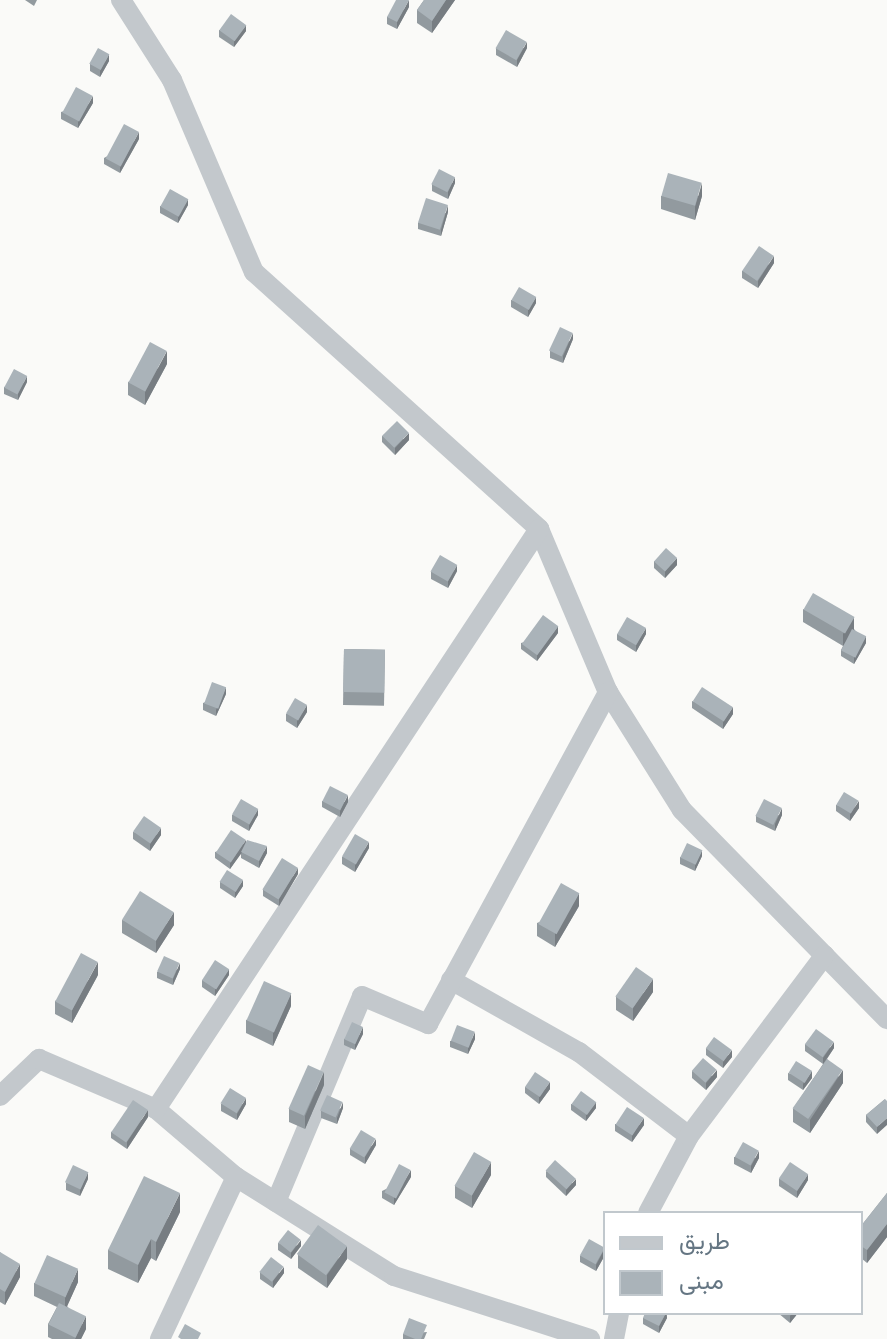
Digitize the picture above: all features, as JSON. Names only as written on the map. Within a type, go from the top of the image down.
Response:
[{"type":"street","points":[[121,0],[172,80],[254,272],[539,529],[608,692],[682,810],[887,1019]]},
{"type":"street","points":[[156,1109],[539,529]]},
{"type":"street","points":[[276,1202],[362,996],[428,1024],[608,692]]},
{"type":"street","points":[[649,1211],[689,1136],[825,955]]},
{"type":"street","points":[[451,980],[579,1052],[689,1136]]},
{"type":"street","points":[[0,1096],[39,1059],[156,1109],[236,1177],[394,1276],[590,1339]]},
{"type":"street","points":[[160,1339],[236,1177]]},
{"type":"street","points":[[614,1339],[619,1315]]},
{"type":"building","points":[[396,0],[409,0],[397,22],[387,17]]},
{"type":"building","points":[[424,0],[446,0],[432,21],[417,10]]},
{"type":"building","points":[[231,14],[246,25],[235,41],[219,30]]},
{"type":"building","points":[[506,30],[527,42],[516,60],[496,48]]},
{"type":"building","points":[[98,48],[109,54],[101,70],[89,64]]},
{"type":"building","points":[[76,87],[93,96],[79,122],[62,113]]},
{"type":"building","points":[[124,124],[139,132],[121,166],[106,158]]},
{"type":"building","points":[[439,169],[455,177],[447,192],[431,184]]},
{"type":"building","points":[[668,173],[702,183],[695,206],[661,196]]},
{"type":"building","points":[[170,189],[188,199],[179,217],[160,206]]},
{"type":"building","points":[[426,198],[448,205],[440,230],[418,223]]},
{"type":"building","points":[[759,246],[774,256],[757,281],[742,271]]},
{"type":"building","points":[[519,287],[536,297],[529,310],[512,300]]},
{"type":"building","points":[[560,327],[573,333],[562,356],[549,351]]},
{"type":"building","points":[[150,342],[167,351],[145,392],[128,383]]},
{"type":"building","points":[[14,369],[27,376],[17,395],[4,388]]},
{"type":"building","points":[[397,421],[409,433],[394,448],[382,436]]},
{"type":"building","points":[[666,548],[677,558],[665,571],[654,561]]},
{"type":"building","points":[[440,555],[457,565],[448,581],[430,571]]},
{"type":"building","points":[[813,593],[855,617],[845,633],[804,609]]},
{"type":"building","points":[[543,615],[558,626],[537,655],[522,644]]},
{"type":"building","points":[[627,617],[646,628],[636,645],[617,634]]},
{"type":"building","points":[[852,629],[866,636],[855,658],[841,650]]},
{"type":"building","points":[[344,649],[385,650],[384,693],[343,692]]},
{"type":"building","points":[[212,682],[226,687],[218,709],[204,704]]},
{"type":"building","points":[[702,687],[733,707],[724,721],[693,701]]},
{"type":"building","points":[[295,698],[307,705],[298,721],[286,714]]},
{"type":"building","points":[[330,786],[348,795],[340,810],[322,801]]},
{"type":"building","points":[[844,792],[859,801],[851,814],[836,805]]},
{"type":"building","points":[[241,799],[258,809],[249,825],[232,815]]},
{"type":"building","points":[[764,799],[782,808],[773,825],[755,816]]},
{"type":"building","points":[[144,816],[161,828],[150,844],[133,832]]},
{"type":"building","points":[[231,830],[246,840],[231,862],[216,852]]},
{"type":"building","points":[[355,834],[369,842],[356,865],[342,857]]},
{"type":"building","points":[[247,840],[267,846],[259,861],[241,852]]},
{"type":"building","points":[[687,843],[702,850],[696,865],[680,858]]},
{"type":"building","points":[[282,858],[298,868],[279,899],[262,889]]},
{"type":"building","points":[[227,870],[243,880],[236,892],[220,882]]},
{"type":"building","points":[[561,883],[579,893],[557,934],[538,924]]},
{"type":"building","points":[[140,891],[174,912],[156,941],[122,920]]},
{"type":"building","points":[[81,953],[98,962],[72,1010],[55,1002]]},
{"type":"building","points":[[164,956],[180,963],[173,978],[157,972]]},
{"type":"building","points":[[215,960],[229,969],[216,989],[202,980]]},
{"type":"building","points":[[636,967],[653,979],[633,1009],[615,996]]},
{"type":"building","points":[[264,981],[291,993],[274,1032],[247,1020]]},
{"type":"building","points":[[352,1022],[363,1027],[355,1044],[344,1039]]},
{"type":"building","points":[[457,1025],[475,1032],[469,1048],[451,1041]]},
{"type":"building","points":[[816,1029],[834,1042],[823,1057],[805,1044]]},
{"type":"building","points":[[714,1037],[732,1050],[724,1061],[706,1048]]},
{"type":"building","points":[[703,1058],[717,1070],[705,1083],[692,1071]]},
{"type":"building","points":[[827,1059],[843,1070],[808,1119],[793,1108]]},
{"type":"building","points":[[796,1061],[812,1071],[805,1083],[789,1073]]},
{"type":"building","points":[[308,1065],[324,1072],[304,1116],[288,1109]]},
{"type":"building","points":[[535,1072],[550,1082],[540,1097],[525,1087]]},
{"type":"building","points":[[230,1088],[246,1098],[237,1113],[220,1103]]},
{"type":"building","points":[[581,1091],[596,1102],[587,1115],[572,1104]]},
{"type":"building","points":[[327,1095],[343,1102],[336,1117],[320,1111]]},
{"type":"building","points":[[885,1099],[887,1118],[877,1127],[866,1115]]},
{"type":"building","points":[[133,1100],[148,1110],[126,1142],[111,1132]]},
{"type":"building","points":[[627,1107],[644,1118],[632,1136],[616,1125]]},
{"type":"building","points":[[361,1130],[376,1139],[364,1158],[350,1149]]},
{"type":"building","points":[[743,1142],[759,1151],[751,1166],[735,1157]]},
{"type":"building","points":[[474,1152],[491,1162],[472,1196],[454,1186]]},
{"type":"building","points":[[555,1160],[576,1179],[566,1189],[546,1170]]},
{"type":"building","points":[[790,1162],[808,1174],[797,1191],[779,1179]]},
{"type":"building","points":[[399,1164],[411,1170],[396,1198],[384,1193]]},
{"type":"building","points":[[73,1165],[88,1172],[80,1189],[65,1182]]},
{"type":"building","points":[[144,1176],[180,1193],[156,1242],[151,1239],[138,1265],[108,1250]]},
{"type":"building","points":[[887,1193],[887,1224],[867,1250],[863,1247],[863,1223]]},
{"type":"building","points":[[318,1225],[347,1246],[326,1275],[297,1254]]},
{"type":"building","points":[[288,1230],[301,1240],[291,1252],[278,1243]]},
{"type":"building","points":[[589,1239],[603,1247],[596,1264],[580,1256]]},
{"type":"building","points":[[0,1252],[20,1264],[5,1292],[0,1289]]},
{"type":"building","points":[[47,1255],[78,1269],[65,1297],[34,1283]]},
{"type":"building","points":[[271,1257],[284,1267],[272,1282],[259,1272]]},
{"type":"building","points":[[59,1303],[86,1316],[75,1338],[48,1325]]},
{"type":"building","points":[[644,1315],[665,1315],[659,1326],[643,1318]]},
{"type":"building","points":[[409,1318],[427,1325],[421,1339],[403,1334]]},
{"type":"building","points":[[185,1324],[201,1333],[198,1339],[178,1337]]}]
